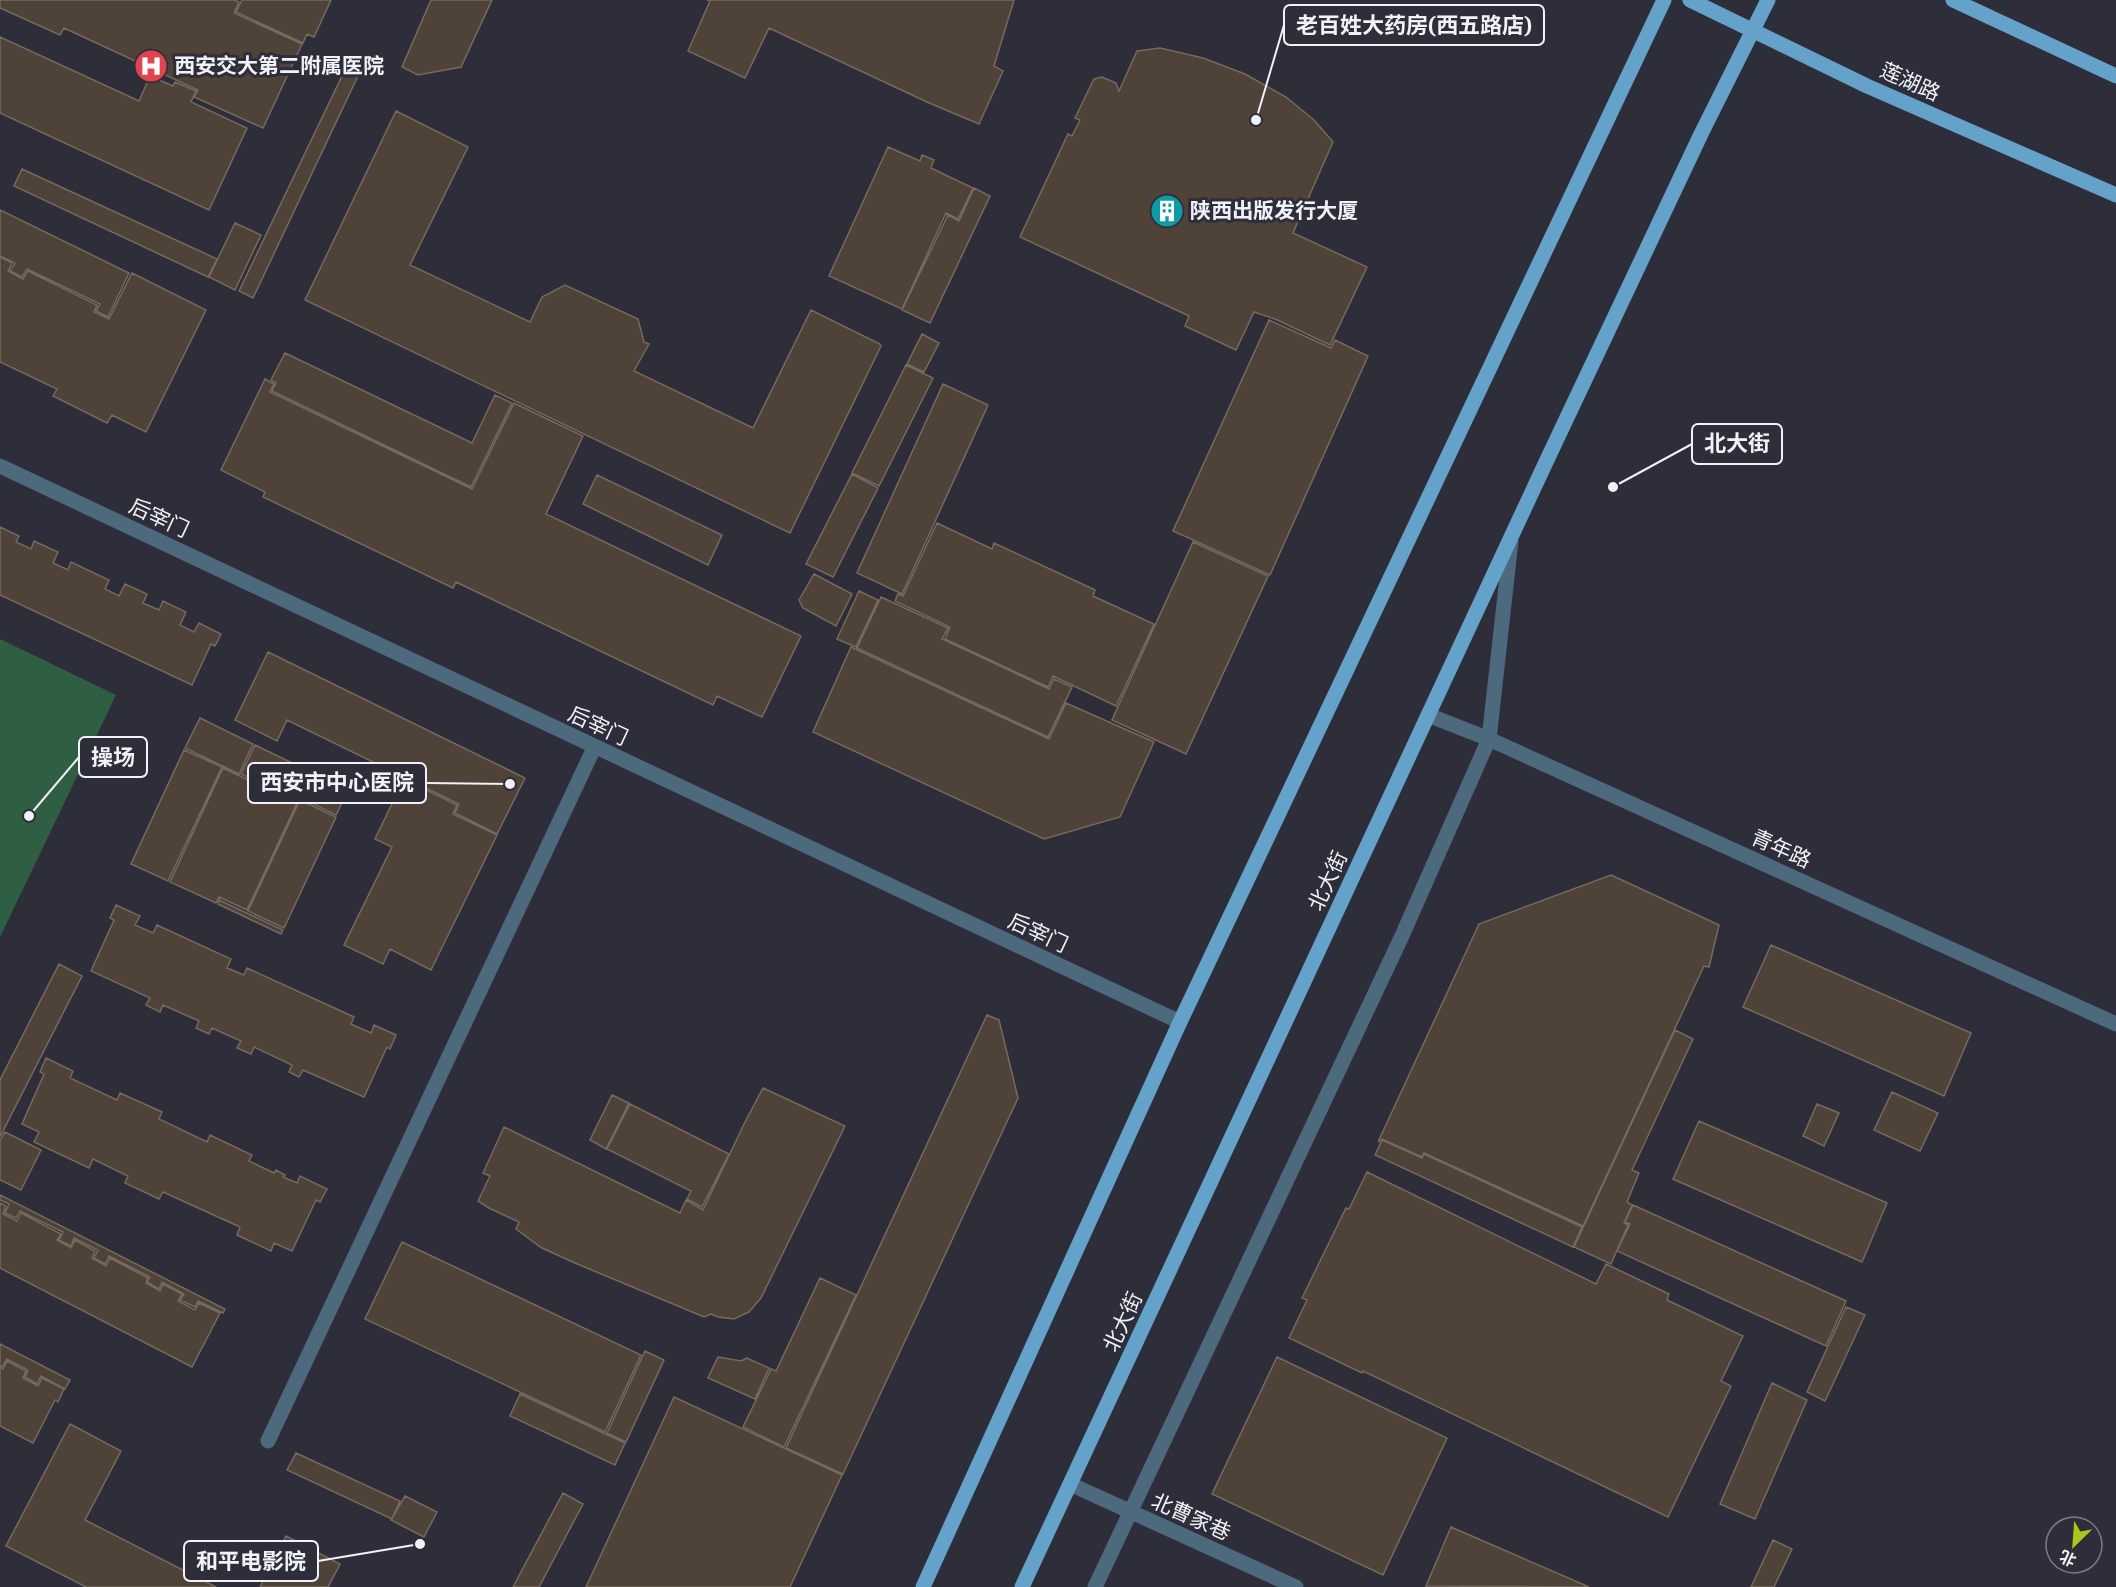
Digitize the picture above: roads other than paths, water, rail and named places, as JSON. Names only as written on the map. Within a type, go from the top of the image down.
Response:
[{"type":"main road","points":[[923,1587],[1180,1022],[1664,0]]},
{"type":"main road","name":"莲湖路","points":[[1690,0],[1867,86],[2116,195]]},
{"type":"main road","name":"北大街","points":[[1023,1587],[1512,536],[1701,134],[1768,0]]},
{"type":"main road","points":[[1953,0],[2116,76]]},
{"type":"street","name":"后宰门","points":[[0,466],[594,748],[1180,1022]]},
{"type":"street","points":[[1095,1587],[1401,938],[1489,739],[1512,536]]},
{"type":"street","name":"青年路","points":[[1428,716],[1489,739],[2116,1024]]},
{"type":"street","points":[[268,1441],[594,748]]},
{"type":"street","name":"北曹家巷","points":[[1070,1484],[1296,1587]]},
{"type":"place","name":"西安交大第二附属医院","points":[[151,66]]},
{"type":"place","name":"老百姓大药房(西五路店)","points":[[1256,120]]},
{"type":"place","name":"陕西出版发行大厦","points":[[1167,211]]},
{"type":"place","name":"北大街","points":[[1613,487]]},
{"type":"place","name":"西安市中心医院","points":[[510,784]]},
{"type":"place","name":"操场","points":[[29,816]]},
{"type":"place","name":"和平电影院","points":[[420,1544]]}]
